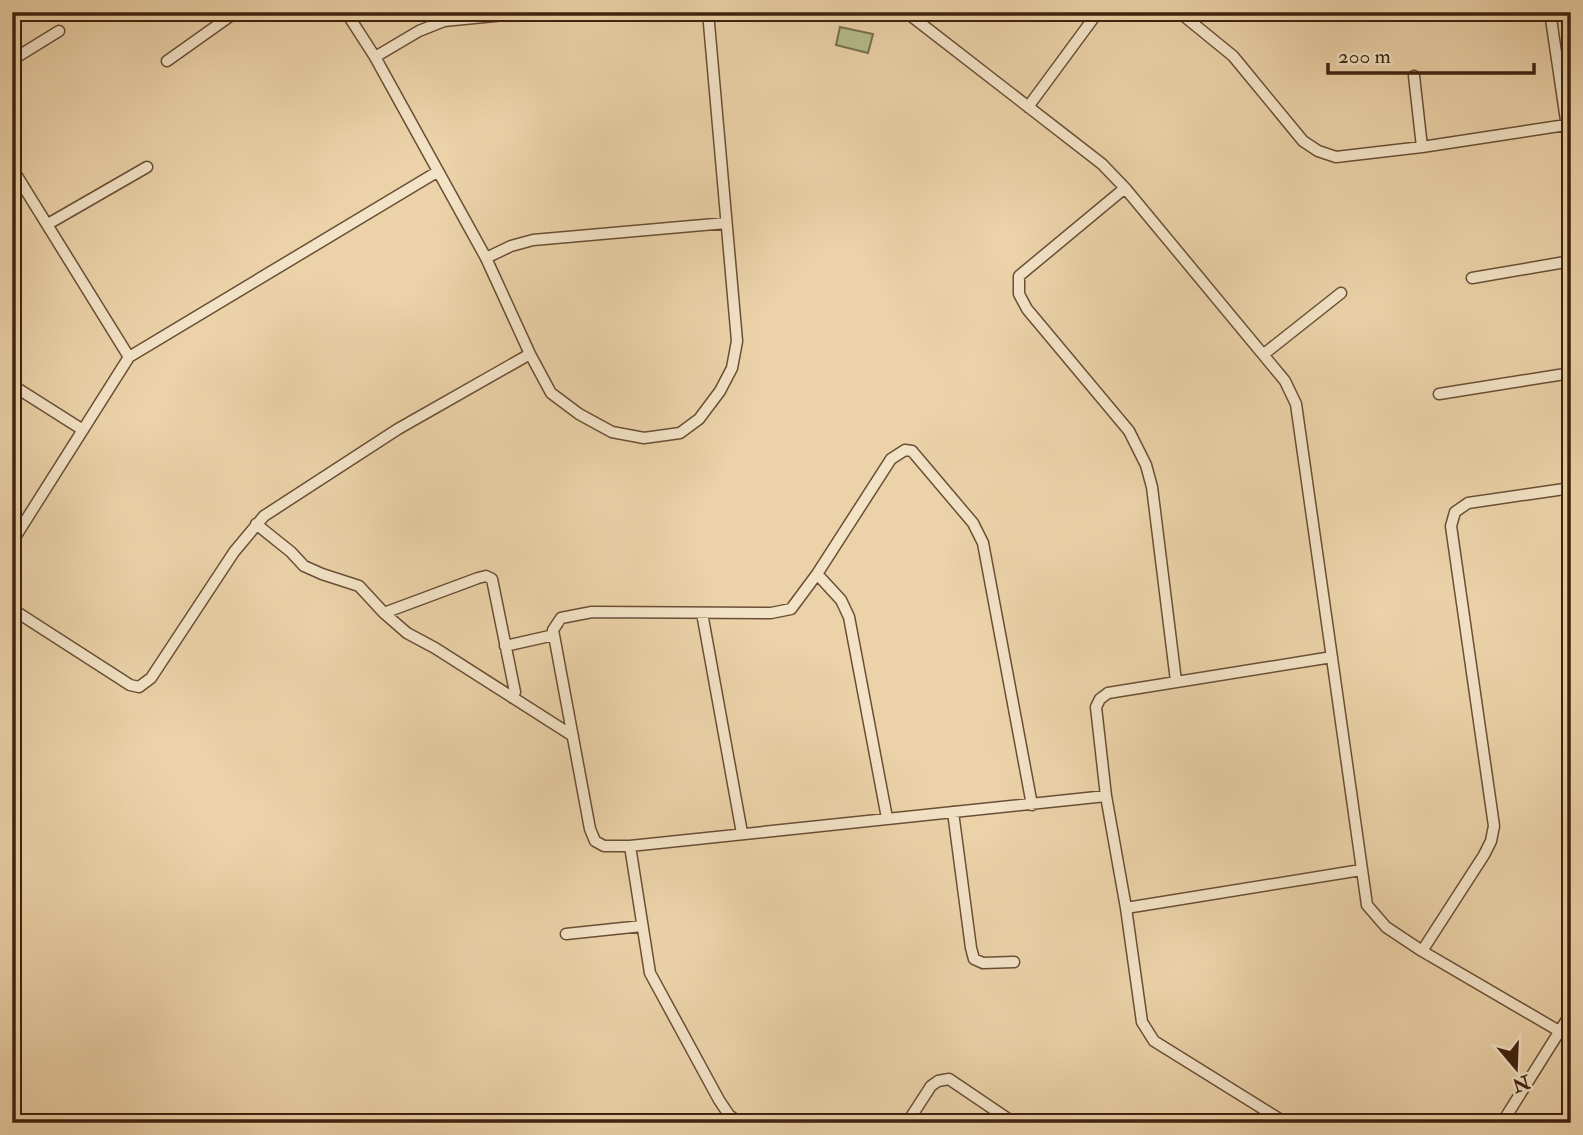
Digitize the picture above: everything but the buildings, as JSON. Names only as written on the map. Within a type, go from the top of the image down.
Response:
[{"type":"street","points":[[167,61],[236,12]]},
{"type":"street","points":[[346,12],[375,57],[486,258],[551,393],[579,414],[612,432],[643,438],[680,433],[699,419],[720,391],[732,368],[737,341],[708,12]]},
{"type":"street","points":[[375,57],[419,31],[444,21],[535,12]]},
{"type":"street","points":[[906,12],[1102,164],[1125,187],[1289,388],[1296,404],[1367,905],[1377,918],[1422,951],[1559,1031]]},
{"type":"street","points":[[1028,107],[1098,12]]},
{"type":"street","points":[[1550,12],[1571,155]]},
{"type":"street","points":[[1182,13],[1233,56],[1303,141],[1318,151],[1336,157],[1566,125]]},
{"type":"street","points":[[12,60],[59,31]]},
{"type":"street","points":[[1414,76],[1422,147]]},
{"type":"street","points":[[48,225],[147,166]]},
{"type":"street","points":[[12,168],[130,358]]},
{"type":"street","points":[[12,542],[130,358],[437,172]]},
{"type":"street","points":[[1125,187],[1019,276],[1019,294],[1027,309],[1129,431],[1146,465],[1152,487],[1176,681]]},
{"type":"street","points":[[486,258],[511,246],[533,240],[726,223]]},
{"type":"street","points":[[1472,278],[1571,261]]},
{"type":"street","points":[[1264,355],[1341,293]]},
{"type":"street","points":[[12,609],[130,685],[139,687],[151,678],[234,552],[264,516],[398,429],[530,354]]},
{"type":"street","points":[[1439,394],[1571,373]]},
{"type":"street","points":[[12,385],[83,430]]},
{"type":"street","points":[[1032,805],[983,543],[973,523],[912,451],[905,450],[891,459],[817,575],[792,609],[771,613],[592,612],[561,618],[553,630],[590,829],[595,841],[604,846],[631,846],[742,833],[1032,805],[1106,796]]},
{"type":"street","points":[[1422,951],[1484,855],[1494,826],[1451,526],[1455,512],[1468,503],[1571,488]]},
{"type":"street","points":[[256,524],[304,566],[359,586],[407,633],[435,648],[572,736]]},
{"type":"street","points":[[817,575],[841,600],[849,617],[887,818]]},
{"type":"street","points":[[384,612],[486,576],[492,579],[515,692],[513,698]]},
{"type":"street","points":[[702,613],[742,833]]},
{"type":"street","points":[[505,646],[554,635]]},
{"type":"street","points":[[1286,1123],[1154,1041],[1142,1022],[1126,908],[1106,796],[1096,706],[1108,693],[1332,657]]},
{"type":"street","points":[[953,812],[971,948],[975,959],[983,963],[1014,962]]},
{"type":"street","points":[[631,846],[650,973],[719,1100],[729,1115],[740,1123]]},
{"type":"street","points":[[1126,908],[1361,870]]},
{"type":"street","points":[[566,934],[642,926]]},
{"type":"street","points":[[1502,1123],[1571,1013]]},
{"type":"street","points":[[907,1123],[932,1086],[938,1081],[949,1079],[1014,1123]]},
{"type":"green space","points":[[840,27],[873,34],[868,53],[836,45]]}]
